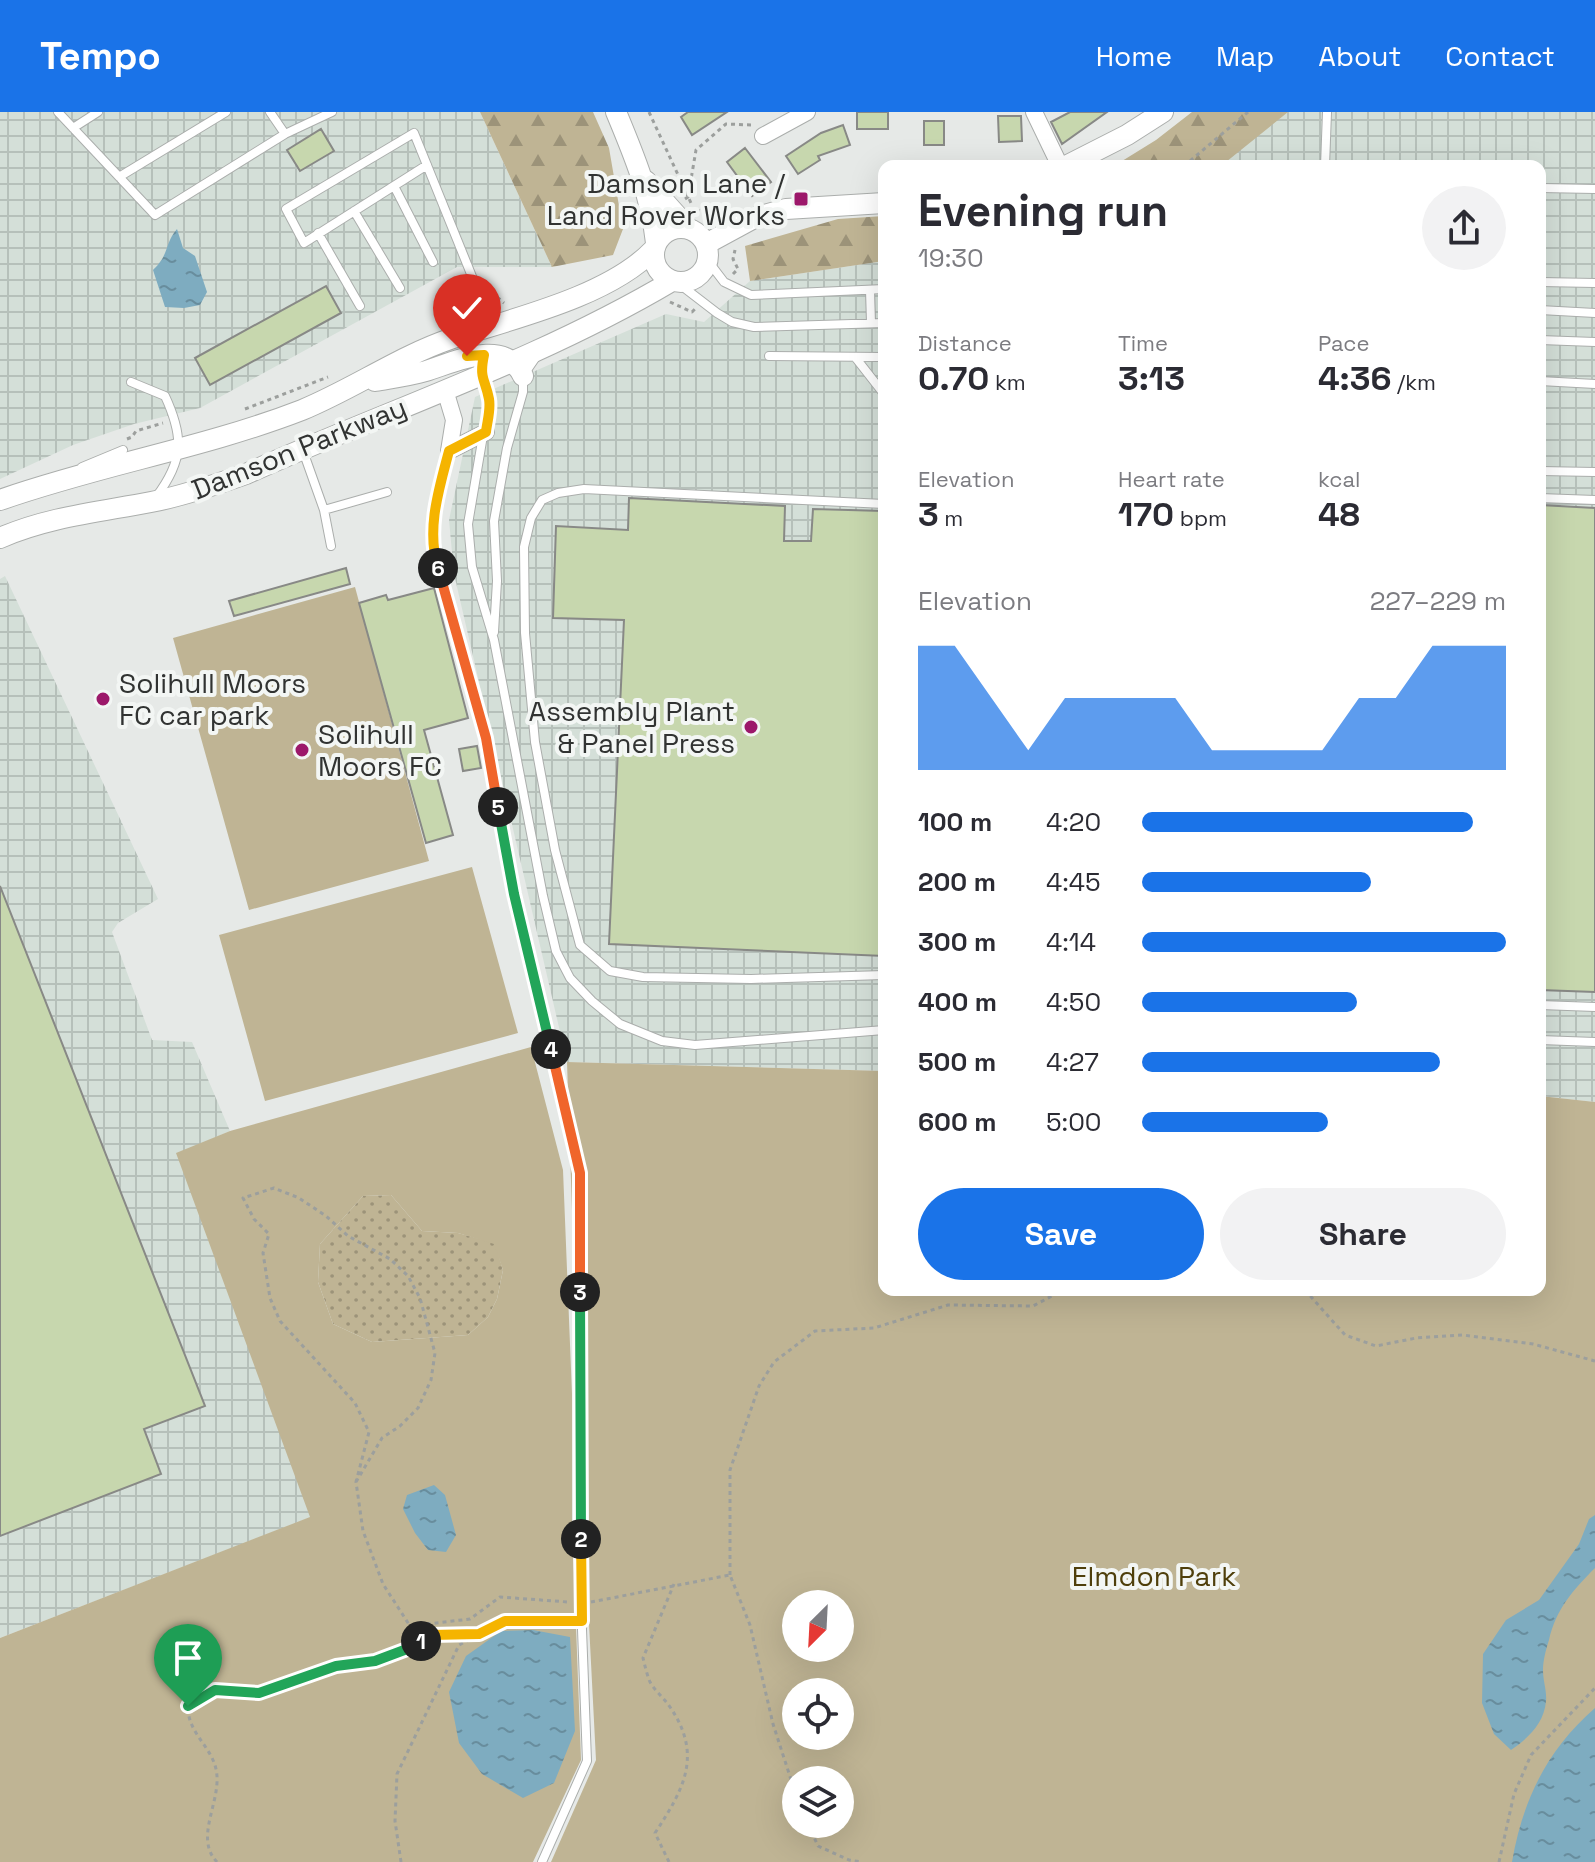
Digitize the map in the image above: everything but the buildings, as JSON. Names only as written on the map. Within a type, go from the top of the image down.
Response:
[{"type":"street","points":[[616,112],[643,178],[653,217],[657,269],[675,282],[697,277],[707,253],[754,218],[786,209],[878,203]]},
{"type":"street","points":[[763,136],[784,118],[807,112]]},
{"type":"street","points":[[1034,112],[1060,160]]},
{"type":"street","points":[[1075,160],[1127,135],[1163,112]]},
{"type":"street","points":[[643,178],[689,229],[696,232],[707,253]]},
{"type":"street","points":[[655,246],[670,230],[689,229]]},
{"type":"street","name":"Damson Parkway","points":[[0,500],[179,442],[301,410],[449,339],[498,325],[585,293],[642,262],[655,246]]},
{"type":"street","name":"Damson Parkway","points":[[0,538],[48,521],[153,502],[246,474],[445,390],[481,377],[518,369],[547,348],[675,282]]},
{"type":"street","points":[[481,377],[484,355],[498,325]]},
{"type":"street","points":[[359,384],[423,372],[467,356],[484,355],[518,369]]},
{"type":"street","points":[[445,390],[454,420],[449,451]]},
{"type":"street","points":[[449,451],[486,432]]},
{"type":"lane","points":[[58,112],[155,215],[285,134],[332,112]]},
{"type":"lane","points":[[73,128],[98,112]]},
{"type":"lane","points":[[119,177],[226,112]]},
{"type":"lane","points":[[270,112],[285,134]]},
{"type":"lane","points":[[1325,160],[1327,112]]},
{"type":"lane","points":[[427,165],[304,243],[286,209],[414,133],[427,165],[480,297],[498,325]]},
{"type":"lane","points":[[394,186],[433,262]]},
{"type":"lane","points":[[1546,188],[1595,189]]},
{"type":"lane","points":[[354,211],[400,288]]},
{"type":"lane","points":[[318,233],[360,306]]},
{"type":"lane","points":[[707,253],[724,282],[751,295],[878,289]]},
{"type":"lane","points":[[675,282],[732,322],[754,327],[878,323]]},
{"type":"lane","points":[[1546,282],[1595,283]]},
{"type":"lane","points":[[870,290],[871,323]]},
{"type":"lane","points":[[1546,310],[1595,313]]},
{"type":"lane","points":[[1546,340],[1595,342]]},
{"type":"lane","points":[[769,356],[878,357]]},
{"type":"lane","points":[[855,357],[878,383]]},
{"type":"lane","points":[[494,640],[497,581],[494,521],[507,448],[523,392],[518,369]]},
{"type":"lane","points":[[481,377],[489,400],[468,524],[472,567],[494,640],[556,951],[570,978],[620,1024],[662,1041],[695,1045],[878,1030]]},
{"type":"lane","points":[[1546,381],[1595,384]]},
{"type":"lane","points":[[131,382],[165,396],[176,420],[179,442],[168,482],[153,502]]},
{"type":"lane","points":[[56,480],[120,446]]},
{"type":"lane","points":[[302,449],[324,510],[331,546]]},
{"type":"lane","points":[[449,451],[435,505],[435,558],[486,738],[514,894],[580,1173],[581,1603],[587,1761],[542,1862]]},
{"type":"lane","points":[[1546,471],[1595,472]]},
{"type":"lane","points":[[878,504],[584,489],[558,493],[542,500],[531,518],[524,547],[525,633],[535,742],[555,850],[580,945],[610,971],[643,977],[751,979],[878,975]]},
{"type":"lane","points":[[324,510],[387,492]]},
{"type":"lane","points":[[1546,498],[1595,500]]},
{"type":"lane","points":[[1546,1005],[1595,1007]]},
{"type":"lane","points":[[1546,1040],[1595,1042]]},
{"type":"path","points":[[649,112],[688,197],[696,150],[711,135],[726,124],[737,124],[751,125],[763,136]]},
{"type":"path","points":[[1191,160],[1248,112]]},
{"type":"path","points":[[480,297],[492,292],[504,303],[515,302]]},
{"type":"path","points":[[241,411],[327,377]]},
{"type":"path","points":[[120,446],[136,431],[167,422],[170,436],[179,442]]},
{"type":"path","points":[[356,1482],[382,1438],[418,1408],[431,1380],[435,1353],[420,1298],[408,1276],[390,1259],[348,1236],[299,1198],[274,1188],[243,1198],[254,1219],[269,1234],[263,1253],[270,1298],[280,1321],[355,1403],[369,1432],[356,1482],[363,1531],[383,1584],[410,1626],[470,1619],[500,1597],[581,1603],[730,1575]]},
{"type":"path","points":[[787,1766],[773,1724],[750,1625],[730,1575],[730,1470],[759,1386],[774,1362],[815,1331],[874,1328],[948,1305],[1033,1306],[1052,1296]]},
{"type":"path","points":[[1310,1296],[1345,1335],[1376,1346],[1416,1338],[1463,1335],[1533,1344],[1595,1361]]},
{"type":"path","points":[[669,1862],[655,1833],[672,1807],[689,1764],[685,1732],[669,1705],[651,1684],[643,1658],[674,1584]]},
{"type":"path","points":[[401,1862],[395,1821],[397,1774],[459,1645],[505,1621],[582,1621]]},
{"type":"path","points":[[217,1862],[210,1855],[207,1831],[217,1793],[216,1768],[187,1718],[188,1706],[215,1690],[259,1693],[336,1666],[375,1661],[407,1649],[430,1635],[479,1634]]},
{"type":"path","points":[[1499,1862],[1514,1794],[1531,1755],[1595,1688]]},
{"type":"path","points":[[814,1838],[818,1846],[849,1860],[862,1862]]},
{"type":"shaded area","points":[[0,112],[480,112],[552,267],[457,267],[200,408],[134,424],[73,445],[0,479]]},
{"type":"shaded area","points":[[1229,112],[1595,112],[1595,1102],[1546,1097],[1546,160],[1164,160]]},
{"type":"shaded area","points":[[878,262],[878,1071],[567,1062],[454,574],[449,520],[475,397],[666,314],[704,322],[750,281]]},
{"type":"shaded area","points":[[5,576],[158,899],[118,923],[112,932],[152,1040],[192,1042],[230,1131],[177,1154],[311,1517],[0,1638],[0,579]]},
{"type":"green space","points":[[480,112],[593,112],[609,148],[623,229],[613,255],[552,267]]},
{"type":"green space","points":[[1192,112],[1288,112],[1228,160],[1124,160]]},
{"type":"green space","points":[[878,216],[878,262],[750,281],[745,246],[838,219]]},
{"type":"green space","name":"Solihull Moors FC","points":[[355,587],[429,861],[249,910],[173,638]]},
{"type":"green space","points":[[472,867],[518,1033],[265,1101],[219,935]]},
{"type":"green space","points":[[531,1047],[563,1170],[581,1760],[533,1862],[0,1862],[0,1638],[310,1517],[176,1153],[230,1131]],"holes":[[[391,1195],[422,1231],[458,1233],[494,1244],[503,1270],[497,1299],[488,1317],[468,1335],[372,1342],[333,1324],[318,1282],[320,1244],[363,1196]]]},
{"type":"green space","name":"Elmdon Park","points":[[567,1062],[878,1071],[878,1296],[1546,1296],[1546,1097],[1595,1102],[1595,1862],[551,1862],[596,1760],[580,1448]]},
{"type":"green space","points":[[391,1195],[422,1231],[458,1233],[495,1243],[503,1270],[497,1299],[488,1317],[468,1335],[372,1342],[333,1324],[318,1282],[320,1244],[363,1196]]},
{"type":"water","points":[[177,229],[183,248],[195,256],[207,292],[200,305],[165,307],[153,270]]},
{"type":"water","points":[[434,1485],[445,1495],[456,1535],[446,1552],[428,1550],[403,1509],[407,1495]]},
{"type":"water","points":[[1595,1515],[1595,1568],[1566,1601],[1552,1629],[1546,1651],[1543,1674],[1545,1709],[1539,1723],[1511,1750],[1494,1734],[1482,1703],[1483,1654],[1506,1620],[1539,1600],[1579,1544],[1589,1519]]},
{"type":"water","points":[[533,1630],[570,1637],[575,1731],[554,1783],[523,1798],[482,1774],[459,1743],[449,1692],[466,1656],[501,1631]]},
{"type":"water","points":[[1595,1708],[1595,1862],[1512,1862],[1523,1817],[1540,1777],[1563,1741]]},
{"type":"place","name":"Damson Lane / Land Rover Works","points":[[801,199]]},
{"type":"place","name":"Solihull Moors FC car park","points":[[103,699]]},
{"type":"place","name":"Assembly Plant & Panel Press","points":[[751,727]]},
{"type":"place","name":"Solihull Moors FC","points":[[302,750]]},
{"type":"route","points":[[188,1706],[215,1690],[259,1693],[336,1666],[375,1661],[407,1649],[430,1635],[479,1634],[505,1621],[582,1621],[580,1173],[514,894],[486,738],[435,558],[435,505],[449,451],[486,432],[489,415],[489,400],[481,377],[484,355],[467,356]]}]
